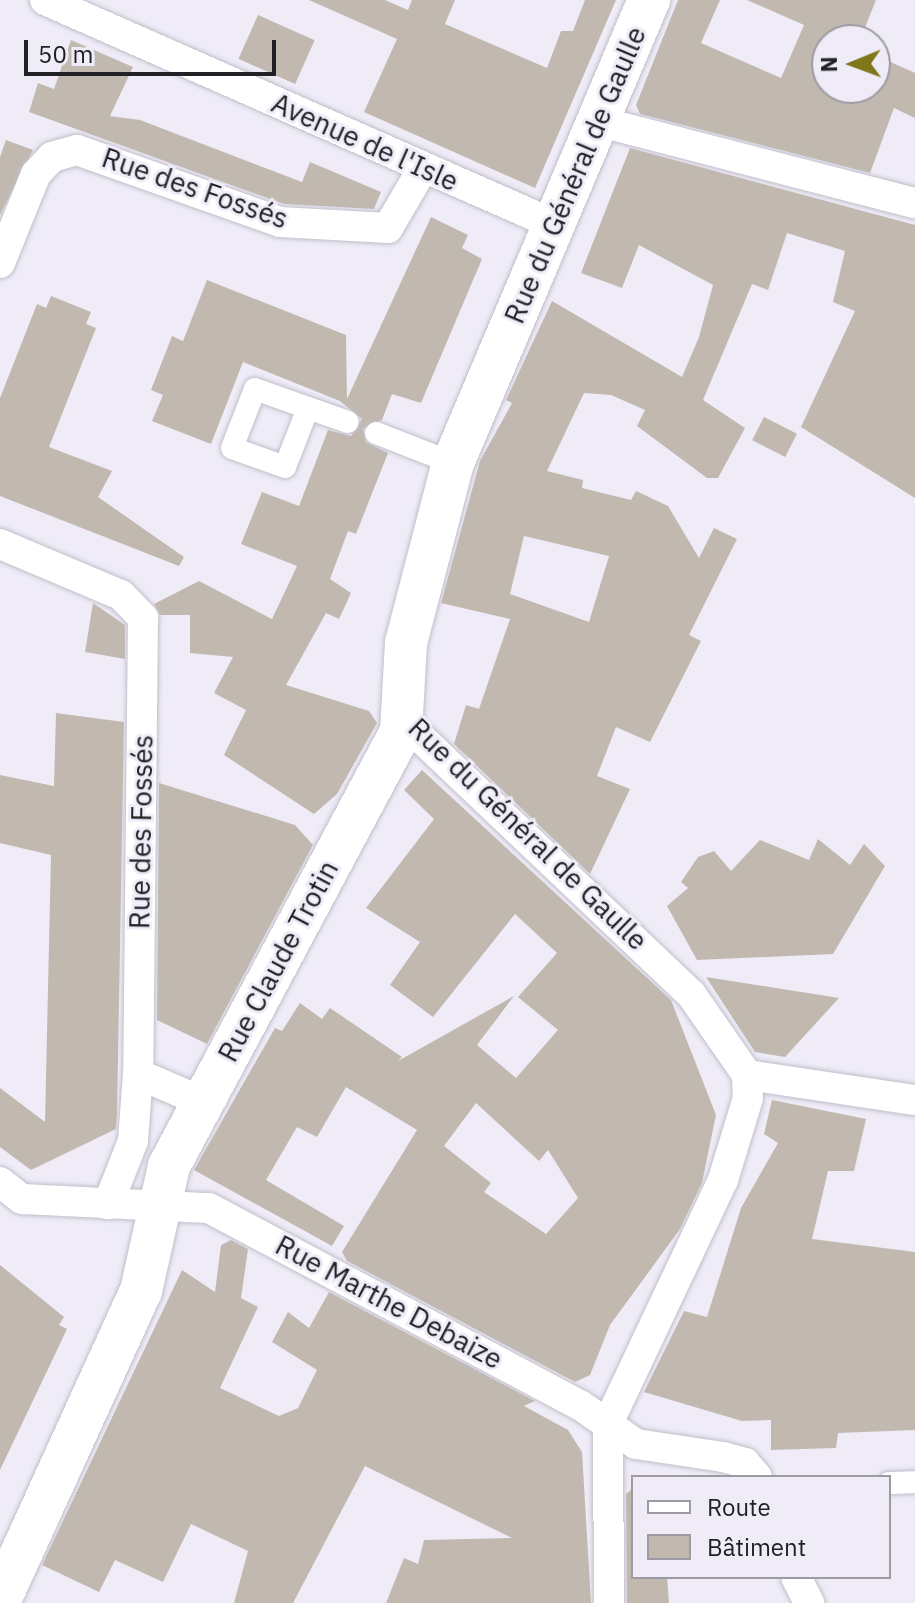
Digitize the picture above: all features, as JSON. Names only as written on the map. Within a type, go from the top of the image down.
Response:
[{"type":"main road","name":"Rue du Général de Gaulle","points":[[404,722],[406,643],[453,463],[649,0]]},
{"type":"main road","name":"Rue Claude Trotin","points":[[162,1204],[169,1166],[404,722]]},
{"type":"main road","points":[[0,1600],[137,1301],[162,1204]]},
{"type":"street","name":"Avenue de l'Isle","points":[[45,0],[553,224]]},
{"type":"street","points":[[597,121],[915,203]]},
{"type":"street","name":"Rue des Fossés","points":[[0,263],[36,174],[52,157],[77,150],[280,222],[388,228],[423,168]]},
{"type":"street","points":[[308,408],[348,422]]},
{"type":"street","points":[[376,433],[453,463]]},
{"type":"street","name":"Rue des Fossés","points":[[0,544],[121,595],[143,618],[138,1074],[133,1141],[108,1204]]},
{"type":"street","name":"Rue du Général de Gaulle","points":[[404,722],[640,942],[691,994],[747,1075]]},
{"type":"street","points":[[138,1074],[203,1102]]},
{"type":"street","points":[[609,1603],[608,1423],[723,1180],[748,1098],[747,1075],[915,1100]]},
{"type":"street","name":"Rue Marthe Debaize","points":[[0,1182],[22,1199],[209,1208],[608,1423],[636,1444],[723,1457],[745,1463],[755,1475]]},
{"type":"street","points":[[891,1483],[915,1482]]},
{"type":"street","points":[[797,1579],[809,1603]]},
{"type":"building","points":[[309,0],[385,0],[408,10],[412,0],[455,0],[445,24],[547,68],[561,31],[573,31],[585,0],[616,0],[535,188],[364,112],[397,39]]},
{"type":"building","points":[[678,0],[720,0],[701,43],[781,78],[804,25],[747,0],[876,0],[866,24],[811,24],[811,104],[891,104],[891,62],[915,73],[915,118],[894,108],[870,173],[640,114],[636,105]]},
{"type":"building","points":[[258,15],[315,40],[295,84],[238,59]]},
{"type":"building","points":[[71,40],[133,67],[110,116],[140,120],[302,182],[310,162],[381,192],[374,209],[284,204],[29,112],[38,83],[54,89]]},
{"type":"building","points":[[6,140],[33,150],[0,215],[0,157]]},
{"type":"building","points":[[630,148],[915,225],[915,498],[801,427],[855,311],[833,302],[845,251],[787,233],[768,290],[752,284],[703,400],[745,428],[718,478],[707,478],[637,426],[645,410],[611,395],[584,393],[547,471],[583,480],[582,488],[631,500],[636,491],[668,506],[699,558],[714,528],[737,539],[689,635],[701,641],[650,742],[616,727],[597,776],[630,789],[590,874],[454,744],[466,705],[479,709],[510,619],[441,603],[480,461],[512,403],[506,400],[552,301],[682,377],[699,337],[713,285],[639,245],[622,288],[581,273]],"holes":[[[524,536],[609,556],[589,622],[510,594]]]},
{"type":"building","points":[[431,217],[468,235],[462,248],[482,259],[421,403],[392,394],[382,420],[363,429],[366,442],[388,453],[356,534],[348,531],[330,579],[351,593],[339,619],[326,613],[286,685],[369,711],[377,723],[337,794],[314,814],[224,755],[246,710],[214,693],[233,657],[190,653],[190,615],[160,615],[154,604],[199,581],[272,619],[297,566],[241,544],[262,492],[299,506],[328,430],[351,436],[362,419],[340,401],[243,362],[211,444],[152,421],[163,395],[151,390],[172,336],[183,341],[207,280],[346,335],[347,399]]},
{"type":"building","points":[[51,296],[91,312],[86,324],[96,328],[49,447],[112,471],[98,497],[184,557],[179,566],[0,496],[0,398],[37,304],[46,308]]},
{"type":"building","points":[[764,417],[797,434],[785,457],[752,440]]},
{"type":"building","points":[[93,603],[125,625],[125,659],[85,652]]},
{"type":"building","points":[[56,713],[124,722],[117,1114],[116,1129],[31,1170],[0,1147],[0,1088],[45,1122],[51,855],[0,843],[0,775],[54,786]]},
{"type":"building","points":[[422,770],[671,1000],[716,1115],[702,1183],[680,1229],[610,1325],[590,1375],[575,1382],[347,1261],[342,1252],[417,1130],[346,1087],[317,1137],[297,1127],[266,1180],[344,1226],[332,1246],[194,1170],[275,1028],[282,1031],[300,1003],[322,1019],[330,1008],[402,1057],[398,1061],[514,996],[477,1045],[516,1078],[558,1030],[518,997],[557,953],[515,914],[433,1017],[390,985],[420,942],[366,908],[434,819],[404,790]],"holes":[[[476,1103],[539,1161],[548,1150],[578,1198],[546,1234],[484,1192],[491,1183],[444,1146]]]},
{"type":"building","points":[[159,783],[295,825],[313,845],[207,1044],[157,1020]]},
{"type":"building","points":[[818,839],[850,865],[864,844],[885,866],[833,954],[697,960],[667,906],[688,888],[681,882],[698,857],[714,851],[731,871],[760,840],[809,860]]},
{"type":"building","points":[[706,977],[839,998],[785,1057],[755,1052]]},
{"type":"building","points":[[772,1100],[866,1119],[854,1171],[828,1171],[812,1239],[915,1252],[915,1430],[838,1433],[836,1448],[771,1450],[771,1420],[742,1421],[644,1392],[684,1311],[707,1317],[741,1208],[778,1143],[764,1134]]},
{"type":"building","points":[[231,1240],[248,1249],[241,1298],[258,1307],[220,1388],[279,1416],[298,1408],[317,1370],[272,1342],[288,1312],[309,1328],[329,1292],[535,1401],[524,1406],[568,1430],[582,1452],[591,1603],[386,1603],[404,1558],[418,1564],[424,1540],[512,1538],[365,1466],[293,1603],[234,1603],[248,1551],[191,1524],[163,1582],[115,1560],[99,1592],[42,1565],[182,1270],[215,1292],[221,1245]]},
{"type":"building","points":[[0,1265],[64,1317],[59,1325],[67,1329],[0,1470]]},
{"type":"building","points":[[631,1490],[631,1579],[667,1579],[669,1603],[627,1603],[626,1494]]}]
